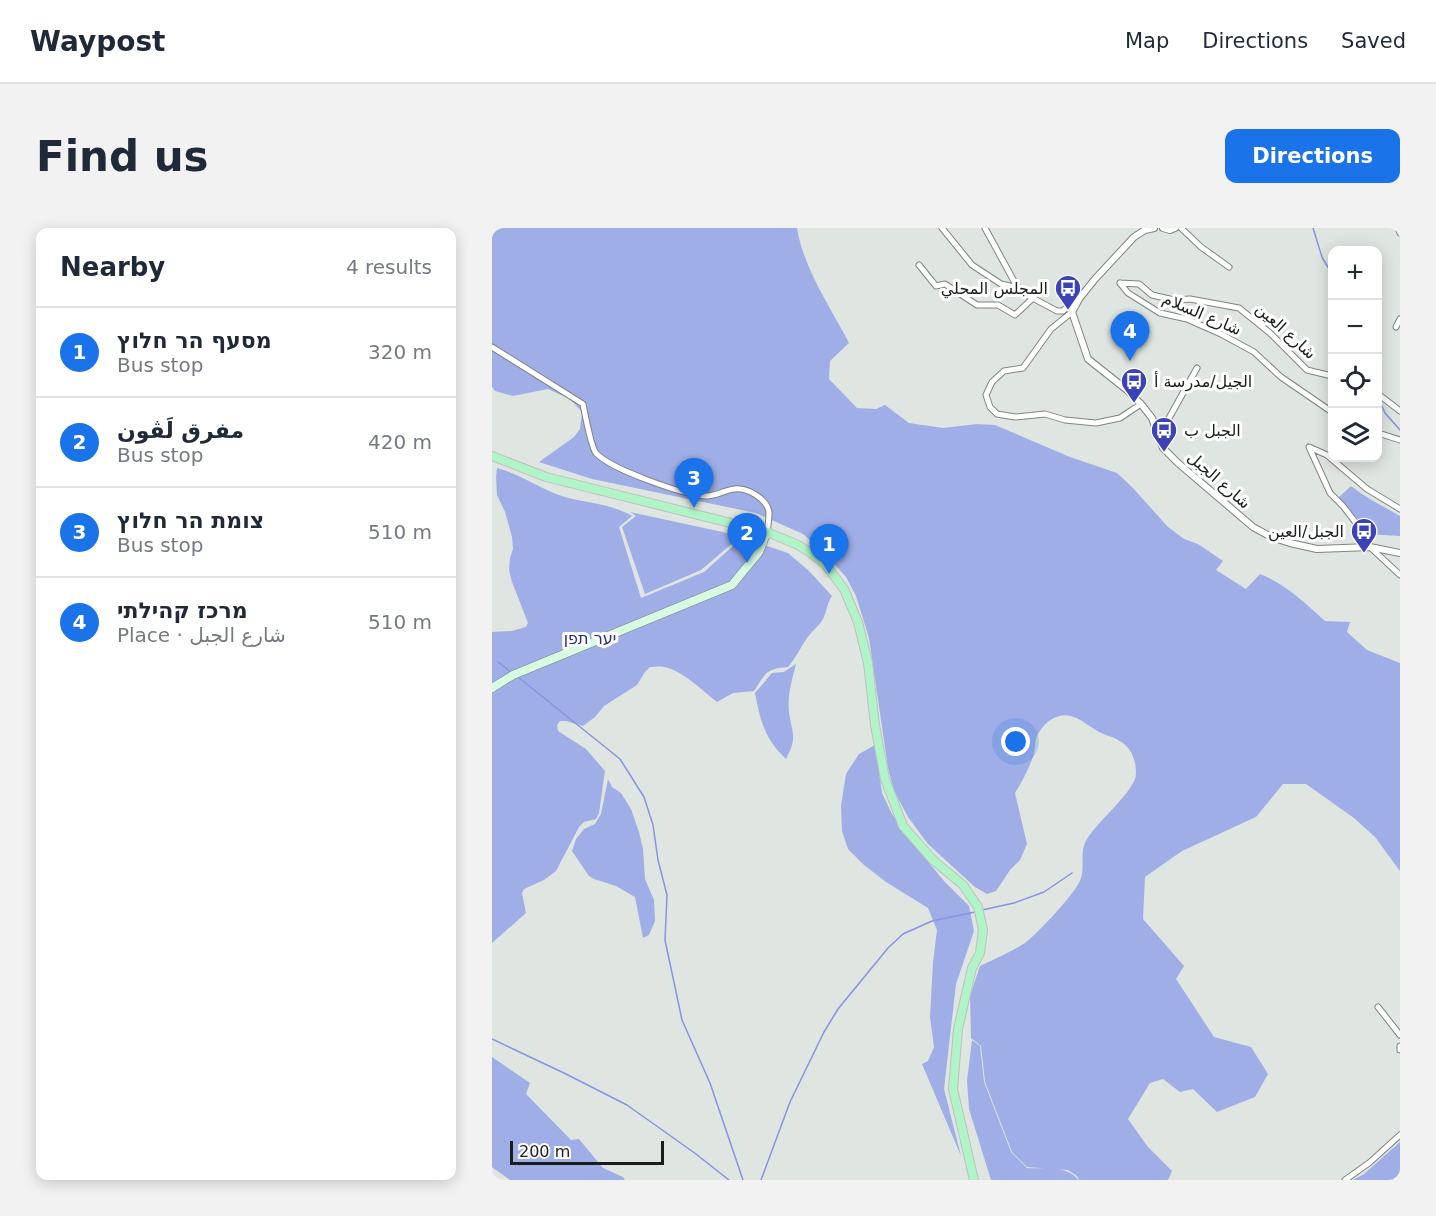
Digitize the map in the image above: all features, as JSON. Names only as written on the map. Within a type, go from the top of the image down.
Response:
[{"type":"main road","points":[[492,456],[546,477],[767,532],[811,553],[825,564],[844,589],[858,622],[868,663],[875,725],[885,780],[903,826],[933,860],[963,885],[978,907],[983,930],[980,953],[972,968],[958,1029],[953,1089],[974,1180]]},
{"type":"main road","points":[[492,688],[513,675],[732,585],[759,552],[767,532]]},
{"type":"street","points":[[942,228],[972,265],[1001,284],[1021,289]]},
{"type":"street","points":[[985,228],[1021,289],[1057,311],[1064,311],[1072,302],[1079,299]]},
{"type":"street","points":[[1141,404],[1120,418],[1096,423],[1065,420],[1045,414],[1015,417],[997,414],[990,407],[986,395],[992,382],[1004,371],[1023,368],[1051,329],[1072,312],[1095,279],[1134,237],[1145,230],[1154,228]]},
{"type":"street","points":[[1163,228],[1170,230],[1175,228]]},
{"type":"street","points":[[1181,228],[1201,247],[1229,267]]},
{"type":"street","points":[[1398,228],[1400,233]]},
{"type":"street","points":[[919,265],[936,286],[945,284],[977,305],[998,305],[1015,315],[1033,298]]},
{"type":"street","name":"شارع العين","points":[[1120,283],[1139,284],[1152,296],[1174,300],[1190,299],[1239,308],[1270,333],[1307,370],[1328,375]]},
{"type":"street","name":"شارع السلام","points":[[1120,283],[1128,293],[1160,313],[1187,319],[1254,352],[1281,377],[1328,409]]},
{"type":"street","name":"شارع الجبل","points":[[1072,312],[1088,359],[1141,404],[1152,418],[1163,448],[1253,527],[1271,537],[1317,549],[1370,547],[1400,552]]},
{"type":"street","points":[[1396,327],[1400,319]]},
{"type":"street","points":[[492,347],[583,404],[594,452],[613,466],[651,481],[708,496],[736,488],[755,493],[767,507],[769,513],[767,532]]},
{"type":"street","points":[[1159,436],[1197,368]]},
{"type":"street","points":[[1382,398],[1400,411]]},
{"type":"street","points":[[1382,435],[1400,440]]},
{"type":"street","points":[[1400,509],[1367,489],[1327,455],[1309,447],[1330,493],[1360,528],[1370,547],[1400,575]]},
{"type":"street","points":[[1378,1006],[1400,1035]]},
{"type":"street","points":[[1345,1180],[1369,1163],[1400,1135]]},
{"type":"green space","points":[[492,228],[797,228],[805,258],[818,287],[849,343],[830,361],[829,379],[857,408],[876,409],[885,405],[909,423],[943,428],[977,424],[995,425],[1070,457],[1117,473],[1168,527],[1223,561],[1216,570],[1246,589],[1260,574],[1269,578],[1295,594],[1325,621],[1350,622],[1347,632],[1367,650],[1400,663],[1400,871],[1375,837],[1354,818],[1306,784],[1283,784],[1256,817],[1182,851],[1145,877],[1143,919],[1184,966],[1176,979],[1214,1037],[1251,1047],[1268,1074],[1255,1097],[1217,1112],[1193,1089],[1180,1092],[1163,1079],[1150,1083],[1128,1119],[1148,1147],[1172,1171],[1168,1180],[1079,1180],[1068,1170],[1027,1167],[1012,1152],[985,1082],[981,1046],[971,1038],[970,996],[980,966],[1025,943],[1073,893],[1081,878],[1083,849],[1087,839],[1130,789],[1134,781],[1136,766],[1128,748],[1113,737],[1068,715],[1056,717],[1046,724],[1038,733],[1033,757],[1015,793],[1027,844],[1020,860],[996,891],[987,894],[975,887],[928,844],[908,817],[894,791],[888,768],[869,638],[856,596],[846,577],[828,557],[803,534],[756,513],[592,479],[539,462],[574,437],[580,429],[582,412],[570,399],[548,389],[513,396],[495,391],[492,387]]},
{"type":"green space","name":"יער תפן","points":[[497,468],[556,494],[608,506],[632,516],[619,527],[641,598],[704,572],[742,538],[788,553],[809,571],[832,596],[820,624],[807,638],[791,664],[767,673],[754,691],[733,693],[717,702],[678,672],[664,667],[650,667],[637,685],[604,706],[583,726],[560,721],[557,725],[558,731],[586,749],[605,771],[599,813],[596,819],[584,822],[579,827],[556,871],[544,880],[524,889],[522,893],[526,913],[492,943],[492,632],[512,631],[526,627],[528,623],[509,570],[513,549],[512,537],[505,512],[497,495]]},
{"type":"green space","points":[[1351,486],[1400,516],[1400,536],[1367,534],[1363,524],[1338,498]]},
{"type":"green space","points":[[630,512],[741,536],[701,570],[645,594],[622,527],[636,516]]},
{"type":"green space","points":[[796,664],[789,700],[793,740],[786,759],[764,729],[755,693],[772,673],[784,672]]},
{"type":"green space","points":[[875,745],[882,793],[892,814],[944,881],[969,906],[974,931],[956,984],[944,1089],[961,1156],[922,1064],[928,1061],[934,1047],[930,1017],[937,930],[928,908],[886,882],[864,865],[848,849],[842,831],[841,806],[846,774],[859,754]]},
{"type":"green space","points":[[608,779],[631,809],[643,849],[645,879],[654,900],[655,921],[649,935],[643,938],[635,897],[616,886],[589,876],[572,851],[576,839],[584,829],[595,824],[601,814]]},
{"type":"green space","points":[[972,1040],[980,1046],[984,1082],[1011,1152],[1027,1168],[1062,1170],[1074,1175],[1078,1180],[991,1180],[969,1109],[967,1081]]},
{"type":"green space","points":[[492,1057],[530,1083],[526,1094],[571,1140],[579,1139],[603,1168],[625,1180],[510,1180],[492,1167]]},
{"type":"green space","points":[[1400,1142],[1400,1180],[1353,1180],[1364,1174]]},
{"type":"waterway","points":[[1313,228],[1322,257],[1328,267]]},
{"type":"waterway","points":[[1382,406],[1400,430]]},
{"type":"waterway","points":[[498,662],[511,672]]},
{"type":"waterway","points":[[518,677],[620,759],[644,797],[653,825],[658,860],[667,895],[665,940],[682,1020],[710,1083],[743,1180]]},
{"type":"waterway","points":[[982,910],[1014,903],[1044,892],[1072,873]]},
{"type":"waterway","points":[[761,1180],[790,1102],[824,1032],[838,1009],[888,948],[903,934],[932,921],[975,912]]},
{"type":"waterway","points":[[492,1039],[627,1105],[729,1180]]},
{"type":"place","name":"المجلس المحلي","points":[[1068,311]]},
{"type":"place","name":"מרכז קהילתי","points":[[1130,361]]},
{"type":"place","name":"الجيل/مدرسة أ","points":[[1134,404]]},
{"type":"place","name":"الجبل ب","points":[[1164,453]]},
{"type":"place","name":"צומת הר חלוץ","points":[[694,508]]},
{"type":"place","name":"الجبل/العين","points":[[1364,554]]},
{"type":"place","name":"مفرق لَڤون","points":[[747,563]]},
{"type":"place","name":"מסעף הר חלוץ","points":[[829,574]]}]
